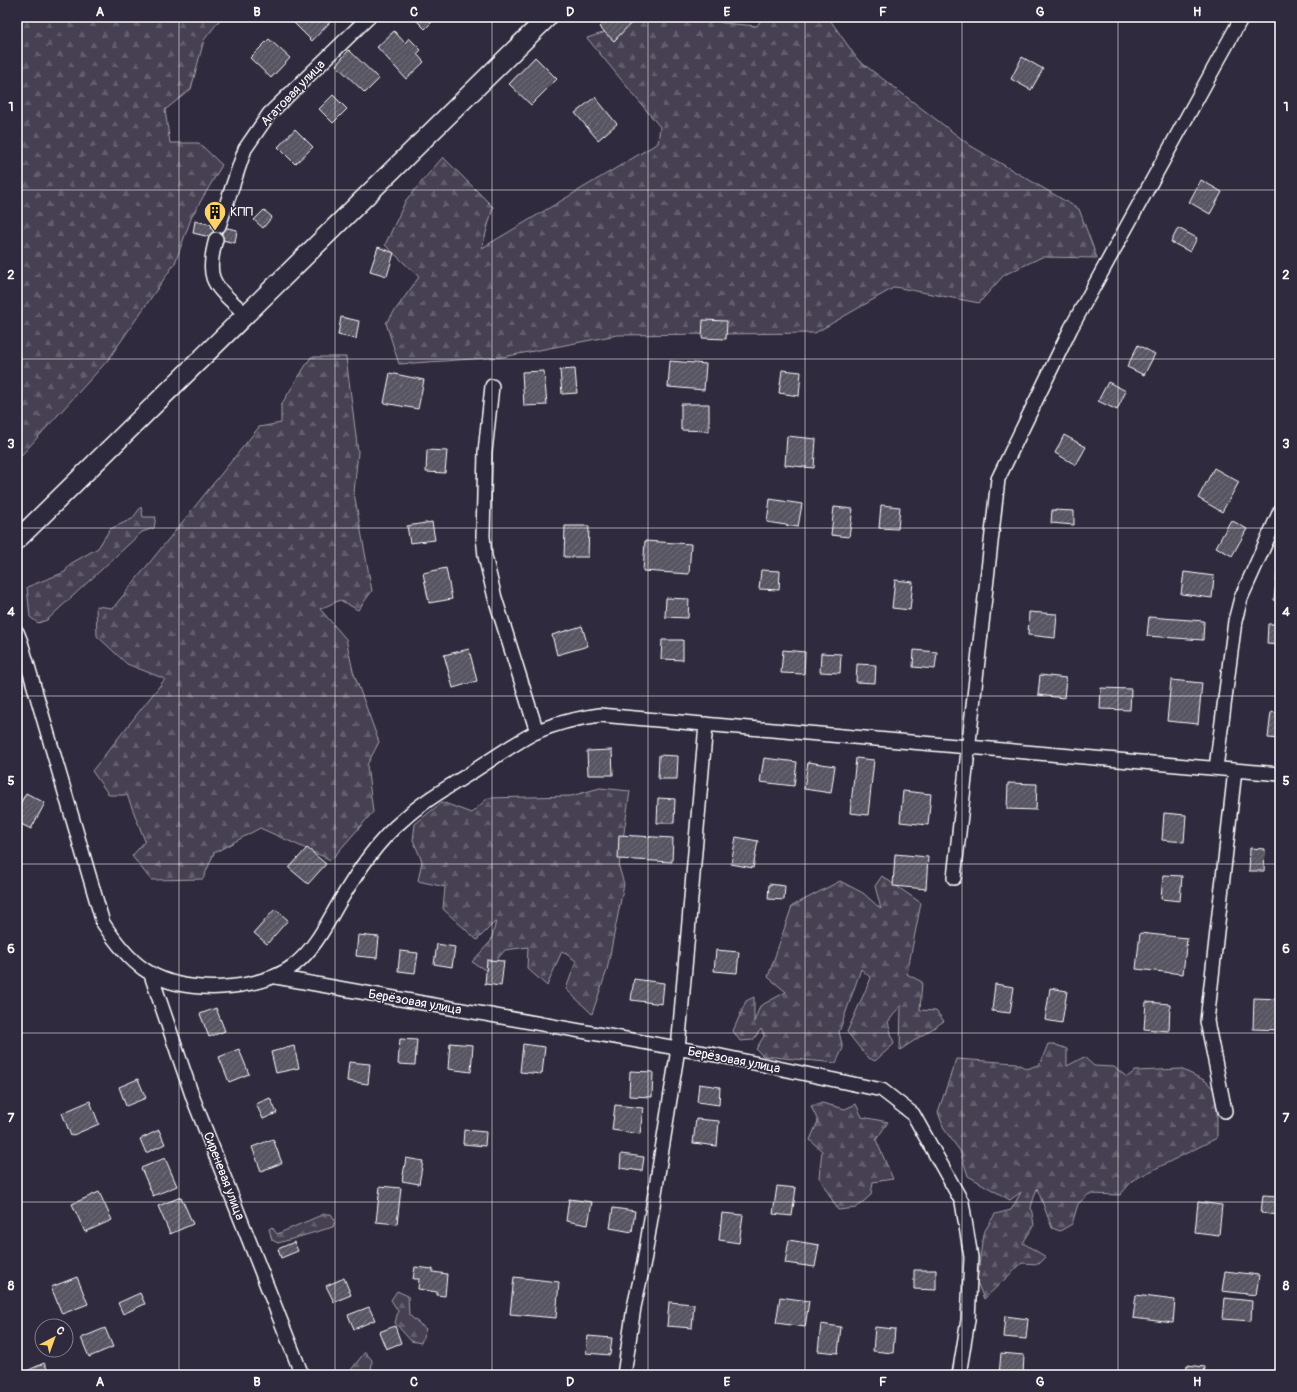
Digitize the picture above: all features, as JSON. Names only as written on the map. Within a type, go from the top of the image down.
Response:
[{"type":"street","name":"Агатовая улица","points":[[245,314],[219,288],[211,274],[211,259],[218,232],[244,149],[269,114],[369,17]]},
{"type":"street","points":[[17,540],[548,17]]},
{"type":"street","points":[[954,878],[998,479],[1071,328],[1242,17]]},
{"type":"street","points":[[492,386],[485,452],[483,536],[485,556],[495,598],[537,732]]},
{"type":"street","points":[[1216,768],[1234,621],[1241,598],[1280,511]]},
{"type":"street","points":[[17,632],[103,923],[126,953],[151,975],[182,986],[220,988],[276,977],[295,964],[317,940],[363,865],[380,843],[404,818],[435,796],[537,732],[574,719],[600,715],[1280,774]]},
{"type":"street","points":[[624,1375],[634,1308],[644,1262],[678,1049],[706,724]]},
{"type":"street","points":[[1225,1111],[1207,1021],[1235,770]]},
{"type":"street","name":"Сиреневая улица","points":[[151,975],[191,1093],[302,1375]]},
{"type":"street","name":"Берёзовая улица","points":[[276,977],[678,1049],[882,1090],[913,1114],[962,1202],[971,1257],[968,1320],[959,1375]]},
{"type":"green space","points":[[17,17],[222,17],[204,40],[191,89],[165,110],[170,143],[199,143],[222,165],[192,216],[175,263],[108,360],[17,460]]},
{"type":"green space","points":[[653,17],[711,17],[723,23],[757,26],[763,17],[828,17],[858,60],[971,146],[1079,209],[1097,258],[1042,257],[1004,275],[979,303],[895,287],[815,333],[617,335],[503,357],[399,364],[386,323],[419,277],[385,245],[406,200],[443,157],[493,207],[482,248],[658,143],[660,127],[587,38]]},
{"type":"green space","points":[[311,357],[346,357],[358,452],[354,493],[372,591],[358,610],[340,600],[320,609],[346,639],[353,671],[379,742],[367,765],[373,812],[331,860],[260,828],[214,853],[203,879],[151,880],[132,856],[145,841],[127,795],[109,795],[92,771],[165,679],[127,664],[97,636],[96,606],[113,608],[259,427],[281,423],[281,405]]},
{"type":"green space","points":[[141,507],[143,517],[156,517],[154,528],[142,532],[47,620],[38,623],[30,617],[27,587],[65,572],[70,564],[98,548],[110,529],[132,519]]},
{"type":"green space","points":[[600,788],[630,791],[619,867],[624,884],[607,970],[592,1014],[566,989],[576,961],[562,951],[547,986],[527,968],[528,947],[505,950],[487,971],[472,962],[491,941],[496,921],[477,940],[443,909],[445,887],[418,881],[422,861],[413,840],[415,824],[442,802],[471,813],[488,798],[571,796]]},
{"type":"green space","points":[[882,876],[921,903],[907,974],[922,982],[920,1010],[936,1011],[944,1021],[900,1050],[901,1005],[888,1022],[894,1044],[875,1061],[867,1057],[847,1032],[871,978],[861,969],[839,1032],[843,1048],[836,1063],[763,1056],[756,1049],[764,1036],[761,1029],[753,1040],[740,1041],[733,1031],[746,1001],[754,997],[754,1022],[760,1006],[786,992],[768,977],[792,906],[840,881],[863,893],[881,909],[875,886]]},
{"type":"green space","points":[[1048,1044],[1054,1044],[1067,1049],[1067,1066],[1084,1057],[1094,1066],[1114,1067],[1127,1077],[1135,1071],[1181,1069],[1206,1081],[1217,1093],[1217,1138],[1133,1180],[1120,1195],[1089,1194],[1078,1204],[1072,1224],[1060,1231],[1052,1228],[1037,1188],[1031,1207],[1034,1225],[1023,1243],[1046,1257],[1039,1264],[1022,1263],[984,1299],[977,1282],[983,1234],[995,1214],[1011,1210],[1021,1192],[1010,1200],[968,1176],[960,1151],[944,1129],[938,1112],[956,1059],[1016,1063],[1027,1069],[1040,1064]]},
{"type":"green space","points":[[822,1103],[845,1109],[856,1104],[862,1117],[888,1122],[876,1140],[893,1179],[873,1182],[871,1195],[856,1208],[838,1210],[819,1177],[822,1151],[810,1140],[818,1121],[811,1106]]},
{"type":"green space","points":[[324,1214],[331,1214],[335,1220],[333,1227],[278,1243],[272,1240],[269,1229],[272,1227],[277,1234]]},
{"type":"green space","points":[[397,1291],[408,1296],[409,1315],[426,1329],[421,1343],[411,1341],[395,1323],[398,1311],[391,1300]]},
{"type":"green space","points":[[365,1352],[372,1360],[371,1375],[347,1375]]},
{"type":"building","points":[[291,17],[330,17],[333,19],[312,41],[290,19]]},
{"type":"building","points":[[413,17],[437,17],[425,29]]},
{"type":"building","points":[[609,17],[626,17],[632,22],[614,41],[599,27]]},
{"type":"building","points":[[394,31],[405,43],[409,38],[421,50],[417,54],[424,62],[406,79],[377,47]]},
{"type":"building","points":[[269,39],[290,58],[271,78],[250,58]]},
{"type":"building","points":[[349,50],[379,79],[365,93],[336,65]]},
{"type":"building","points":[[535,57],[557,79],[531,105],[509,84]]},
{"type":"building","points":[[1022,57],[1043,69],[1031,90],[1011,79]]},
{"type":"building","points":[[333,95],[347,109],[333,123],[319,109]]},
{"type":"building","points":[[595,97],[617,124],[598,140],[575,113]]},
{"type":"building","points":[[295,129],[313,147],[295,164],[278,147]]},
{"type":"building","points":[[1201,180],[1222,192],[1210,214],[1189,202]]},
{"type":"building","points":[[264,210],[272,217],[263,228],[254,220]]},
{"type":"building","name":"КПП","points":[[195,221],[237,230],[235,243],[193,233]]},
{"type":"building","points":[[1178,228],[1197,238],[1190,252],[1171,242]]},
{"type":"building","points":[[378,247],[394,253],[387,276],[370,271]]},
{"type":"building","points":[[341,317],[359,321],[356,339],[338,335]]},
{"type":"building","points":[[703,320],[727,321],[726,339],[702,338]]},
{"type":"building","points":[[1138,345],[1155,354],[1144,375],[1127,367]]},
{"type":"building","points":[[670,361],[706,364],[704,390],[668,387]]},
{"type":"building","points":[[575,369],[577,393],[562,394],[560,370]]},
{"type":"building","points":[[782,370],[801,372],[799,396],[779,393]]},
{"type":"building","points":[[544,371],[547,405],[524,406],[522,372]]},
{"type":"building","points":[[390,373],[424,380],[418,409],[384,403]]},
{"type":"building","points":[[1108,382],[1126,391],[1117,410],[1098,401]]},
{"type":"building","points":[[681,404],[709,404],[709,431],[681,430]]},
{"type":"building","points":[[1064,435],[1086,447],[1076,465],[1055,453]]},
{"type":"building","points":[[787,436],[816,439],[814,468],[785,465]]},
{"type":"building","points":[[427,450],[447,451],[445,473],[426,472]]},
{"type":"building","points":[[1214,468],[1239,482],[1222,512],[1198,498]]},
{"type":"building","points":[[770,499],[802,504],[798,527],[767,522]]},
{"type":"building","points":[[881,505],[900,507],[898,529],[879,528]]},
{"type":"building","points":[[834,507],[853,509],[849,537],[831,535]]},
{"type":"building","points":[[1052,510],[1074,511],[1074,525],[1051,523]]},
{"type":"building","points":[[1231,520],[1247,529],[1232,556],[1216,547]]},
{"type":"building","points":[[432,522],[435,540],[410,543],[407,526]]},
{"type":"building","points":[[565,526],[589,526],[588,557],[564,557]]},
{"type":"building","points":[[645,541],[691,544],[689,574],[643,571]]},
{"type":"building","points":[[446,568],[452,599],[429,603],[423,573]]},
{"type":"building","points":[[761,570],[780,571],[779,590],[759,589]]},
{"type":"building","points":[[1184,572],[1214,576],[1212,598],[1181,594]]},
{"type":"building","points":[[1277,573],[1280,574],[1280,601],[1274,600]]},
{"type":"building","points":[[895,580],[913,582],[910,610],[892,608]]},
{"type":"building","points":[[666,598],[689,599],[688,618],[665,617]]},
{"type":"building","points":[[1029,612],[1057,614],[1055,638],[1028,635]]},
{"type":"building","points":[[1149,617],[1204,621],[1203,640],[1147,636]]},
{"type":"building","points":[[1268,624],[1280,624],[1280,645],[1267,644]]},
{"type":"building","points":[[582,626],[588,646],[557,655],[552,635]]},
{"type":"building","points":[[662,640],[683,640],[683,660],[661,659]]},
{"type":"building","points":[[469,649],[477,681],[453,688],[444,655]]},
{"type":"building","points":[[783,650],[805,652],[804,674],[781,673]]},
{"type":"building","points":[[914,650],[937,652],[935,669],[913,667]]},
{"type":"building","points":[[821,653],[841,654],[840,673],[820,672]]},
{"type":"building","points":[[857,664],[876,665],[875,683],[856,682]]},
{"type":"building","points":[[1040,675],[1066,678],[1064,698],[1038,695]]},
{"type":"building","points":[[1171,680],[1202,683],[1198,724],[1167,721]]},
{"type":"building","points":[[1101,688],[1131,689],[1130,710],[1100,709]]},
{"type":"building","points":[[1271,712],[1280,713],[1280,739],[1268,738]]},
{"type":"building","points":[[612,750],[613,775],[588,775],[587,751]]},
{"type":"building","points":[[659,755],[678,756],[677,779],[658,779]]},
{"type":"building","points":[[764,758],[797,762],[794,786],[760,782]]},
{"type":"building","points":[[856,758],[874,760],[868,815],[850,813]]},
{"type":"building","points":[[808,762],[835,766],[831,793],[804,789]]},
{"type":"building","points":[[1008,783],[1037,784],[1036,810],[1007,809]]},
{"type":"building","points":[[903,791],[931,794],[928,825],[900,822]]},
{"type":"building","points":[[26,793],[45,803],[31,829],[17,822],[17,810]]},
{"type":"building","points":[[658,798],[675,799],[674,823],[657,823]]},
{"type":"building","points":[[1164,813],[1186,815],[1184,842],[1162,840]]},
{"type":"building","points":[[619,835],[673,838],[672,862],[618,859]]},
{"type":"building","points":[[736,837],[758,841],[753,868],[731,864]]},
{"type":"building","points":[[307,848],[326,864],[308,884],[289,868]]},
{"type":"building","points":[[1250,848],[1265,849],[1264,871],[1249,871]]},
{"type":"building","points":[[895,854],[928,857],[926,889],[893,886]]},
{"type":"building","points":[[1163,875],[1182,876],[1180,901],[1161,899]]},
{"type":"building","points":[[769,884],[785,886],[784,900],[768,899]]},
{"type":"building","points":[[275,909],[288,920],[267,944],[254,933]]},
{"type":"building","points":[[1140,933],[1187,938],[1183,974],[1136,969]]},
{"type":"building","points":[[358,935],[379,937],[377,958],[356,956]]},
{"type":"building","points":[[437,944],[455,947],[452,967],[434,964]]},
{"type":"building","points":[[716,950],[739,952],[737,973],[714,971]]},
{"type":"building","points":[[400,951],[418,953],[415,973],[398,971]]},
{"type":"building","points":[[487,960],[504,961],[501,986],[485,984]]},
{"type":"building","points":[[634,979],[664,983],[662,1004],[631,1000]]},
{"type":"building","points":[[995,984],[1014,987],[1010,1013],[992,1011]]},
{"type":"building","points":[[1050,988],[1067,991],[1062,1023],[1045,1020]]},
{"type":"building","points":[[1254,998],[1280,999],[1280,1030],[1253,1029]]},
{"type":"building","points":[[1146,1002],[1170,1004],[1169,1031],[1144,1029]]},
{"type":"building","points":[[216,1008],[225,1031],[209,1037],[200,1014]]},
{"type":"building","points":[[400,1039],[417,1040],[415,1065],[398,1064]]},
{"type":"building","points":[[450,1043],[473,1045],[471,1072],[448,1069]]},
{"type":"building","points":[[523,1044],[545,1047],[542,1074],[520,1072]]},
{"type":"building","points":[[294,1046],[299,1068],[276,1073],[271,1052]]},
{"type":"building","points":[[239,1049],[249,1074],[229,1082],[219,1057]]},
{"type":"building","points":[[349,1062],[370,1064],[368,1084],[347,1081]]},
{"type":"building","points":[[630,1071],[653,1072],[652,1097],[629,1096]]},
{"type":"building","points":[[138,1079],[146,1098],[126,1106],[119,1087]]},
{"type":"building","points":[[699,1084],[720,1087],[719,1105],[697,1102]]},
{"type":"building","points":[[270,1098],[277,1113],[263,1119],[256,1104]]},
{"type":"building","points":[[90,1101],[99,1124],[71,1136],[62,1113]]},
{"type":"building","points":[[615,1105],[643,1108],[640,1134],[612,1130]]},
{"type":"building","points":[[696,1119],[719,1121],[717,1146],[693,1143]]},
{"type":"building","points":[[159,1130],[165,1144],[146,1153],[140,1139]]},
{"type":"building","points":[[464,1130],[486,1132],[485,1146],[463,1144]]},
{"type":"building","points":[[273,1139],[282,1163],[261,1171],[252,1147]]},
{"type":"building","points":[[621,1154],[644,1157],[642,1171],[620,1168]]},
{"type":"building","points":[[165,1158],[177,1186],[153,1196],[141,1168]]},
{"type":"building","points":[[406,1158],[423,1161],[419,1184],[402,1181]]},
{"type":"building","points":[[380,1186],[401,1188],[397,1224],[376,1222]]},
{"type":"building","points":[[777,1186],[796,1188],[792,1216],[773,1214]]},
{"type":"building","points":[[99,1192],[112,1220],[85,1232],[72,1204]]},
{"type":"building","points":[[1263,1195],[1280,1196],[1280,1215],[1261,1213]]},
{"type":"building","points":[[181,1197],[193,1224],[170,1234],[158,1206]]},
{"type":"building","points":[[569,1199],[592,1202],[588,1225],[566,1221]]},
{"type":"building","points":[[1198,1202],[1222,1205],[1219,1235],[1195,1232]]},
{"type":"building","points":[[613,1208],[635,1211],[632,1232],[610,1228]]},
{"type":"building","points":[[722,1213],[743,1215],[739,1243],[719,1240]]},
{"type":"building","points":[[789,1240],[819,1245],[815,1267],[785,1263]]},
{"type":"building","points":[[294,1242],[298,1251],[281,1258],[278,1249]]},
{"type":"building","points":[[415,1267],[433,1269],[433,1272],[447,1274],[445,1296],[437,1295],[437,1292],[418,1289],[419,1279],[413,1279]]},
{"type":"building","points":[[914,1270],[936,1270],[936,1290],[914,1289]]},
{"type":"building","points":[[1225,1271],[1259,1275],[1256,1295],[1222,1291]]},
{"type":"building","points":[[77,1277],[88,1304],[62,1314],[51,1287]]},
{"type":"building","points":[[514,1277],[559,1282],[556,1318],[510,1314]]},
{"type":"building","points":[[344,1278],[351,1295],[334,1302],[326,1286]]},
{"type":"building","points":[[140,1293],[145,1304],[123,1314],[118,1303]]},
{"type":"building","points":[[1136,1295],[1175,1300],[1173,1323],[1133,1318]]},
{"type":"building","points":[[780,1297],[809,1301],[805,1327],[776,1323]]},
{"type":"building","points":[[1225,1298],[1252,1301],[1251,1321],[1223,1319]]},
{"type":"building","points":[[669,1302],[694,1304],[692,1328],[667,1326]]},
{"type":"building","points":[[369,1307],[375,1320],[354,1329],[348,1315]]},
{"type":"building","points":[[1005,1316],[1028,1319],[1026,1339],[1003,1337]]},
{"type":"building","points":[[821,1324],[841,1327],[838,1353],[818,1351]]},
{"type":"building","points":[[395,1326],[401,1343],[386,1349],[379,1332]]},
{"type":"building","points":[[875,1327],[895,1329],[893,1353],[873,1351]]},
{"type":"building","points":[[105,1328],[113,1347],[89,1357],[81,1338]]},
{"type":"building","points":[[588,1336],[612,1338],[610,1355],[586,1353]]},
{"type":"building","points":[[1001,1353],[1024,1355],[1023,1375],[999,1375]]},
{"type":"building","points":[[44,1363],[50,1375],[18,1375]]},
{"type":"building","points":[[1187,1365],[1205,1367],[1204,1375],[1186,1375]]},
{"type":"place","name":"КПП","points":[[215,232]]}]
